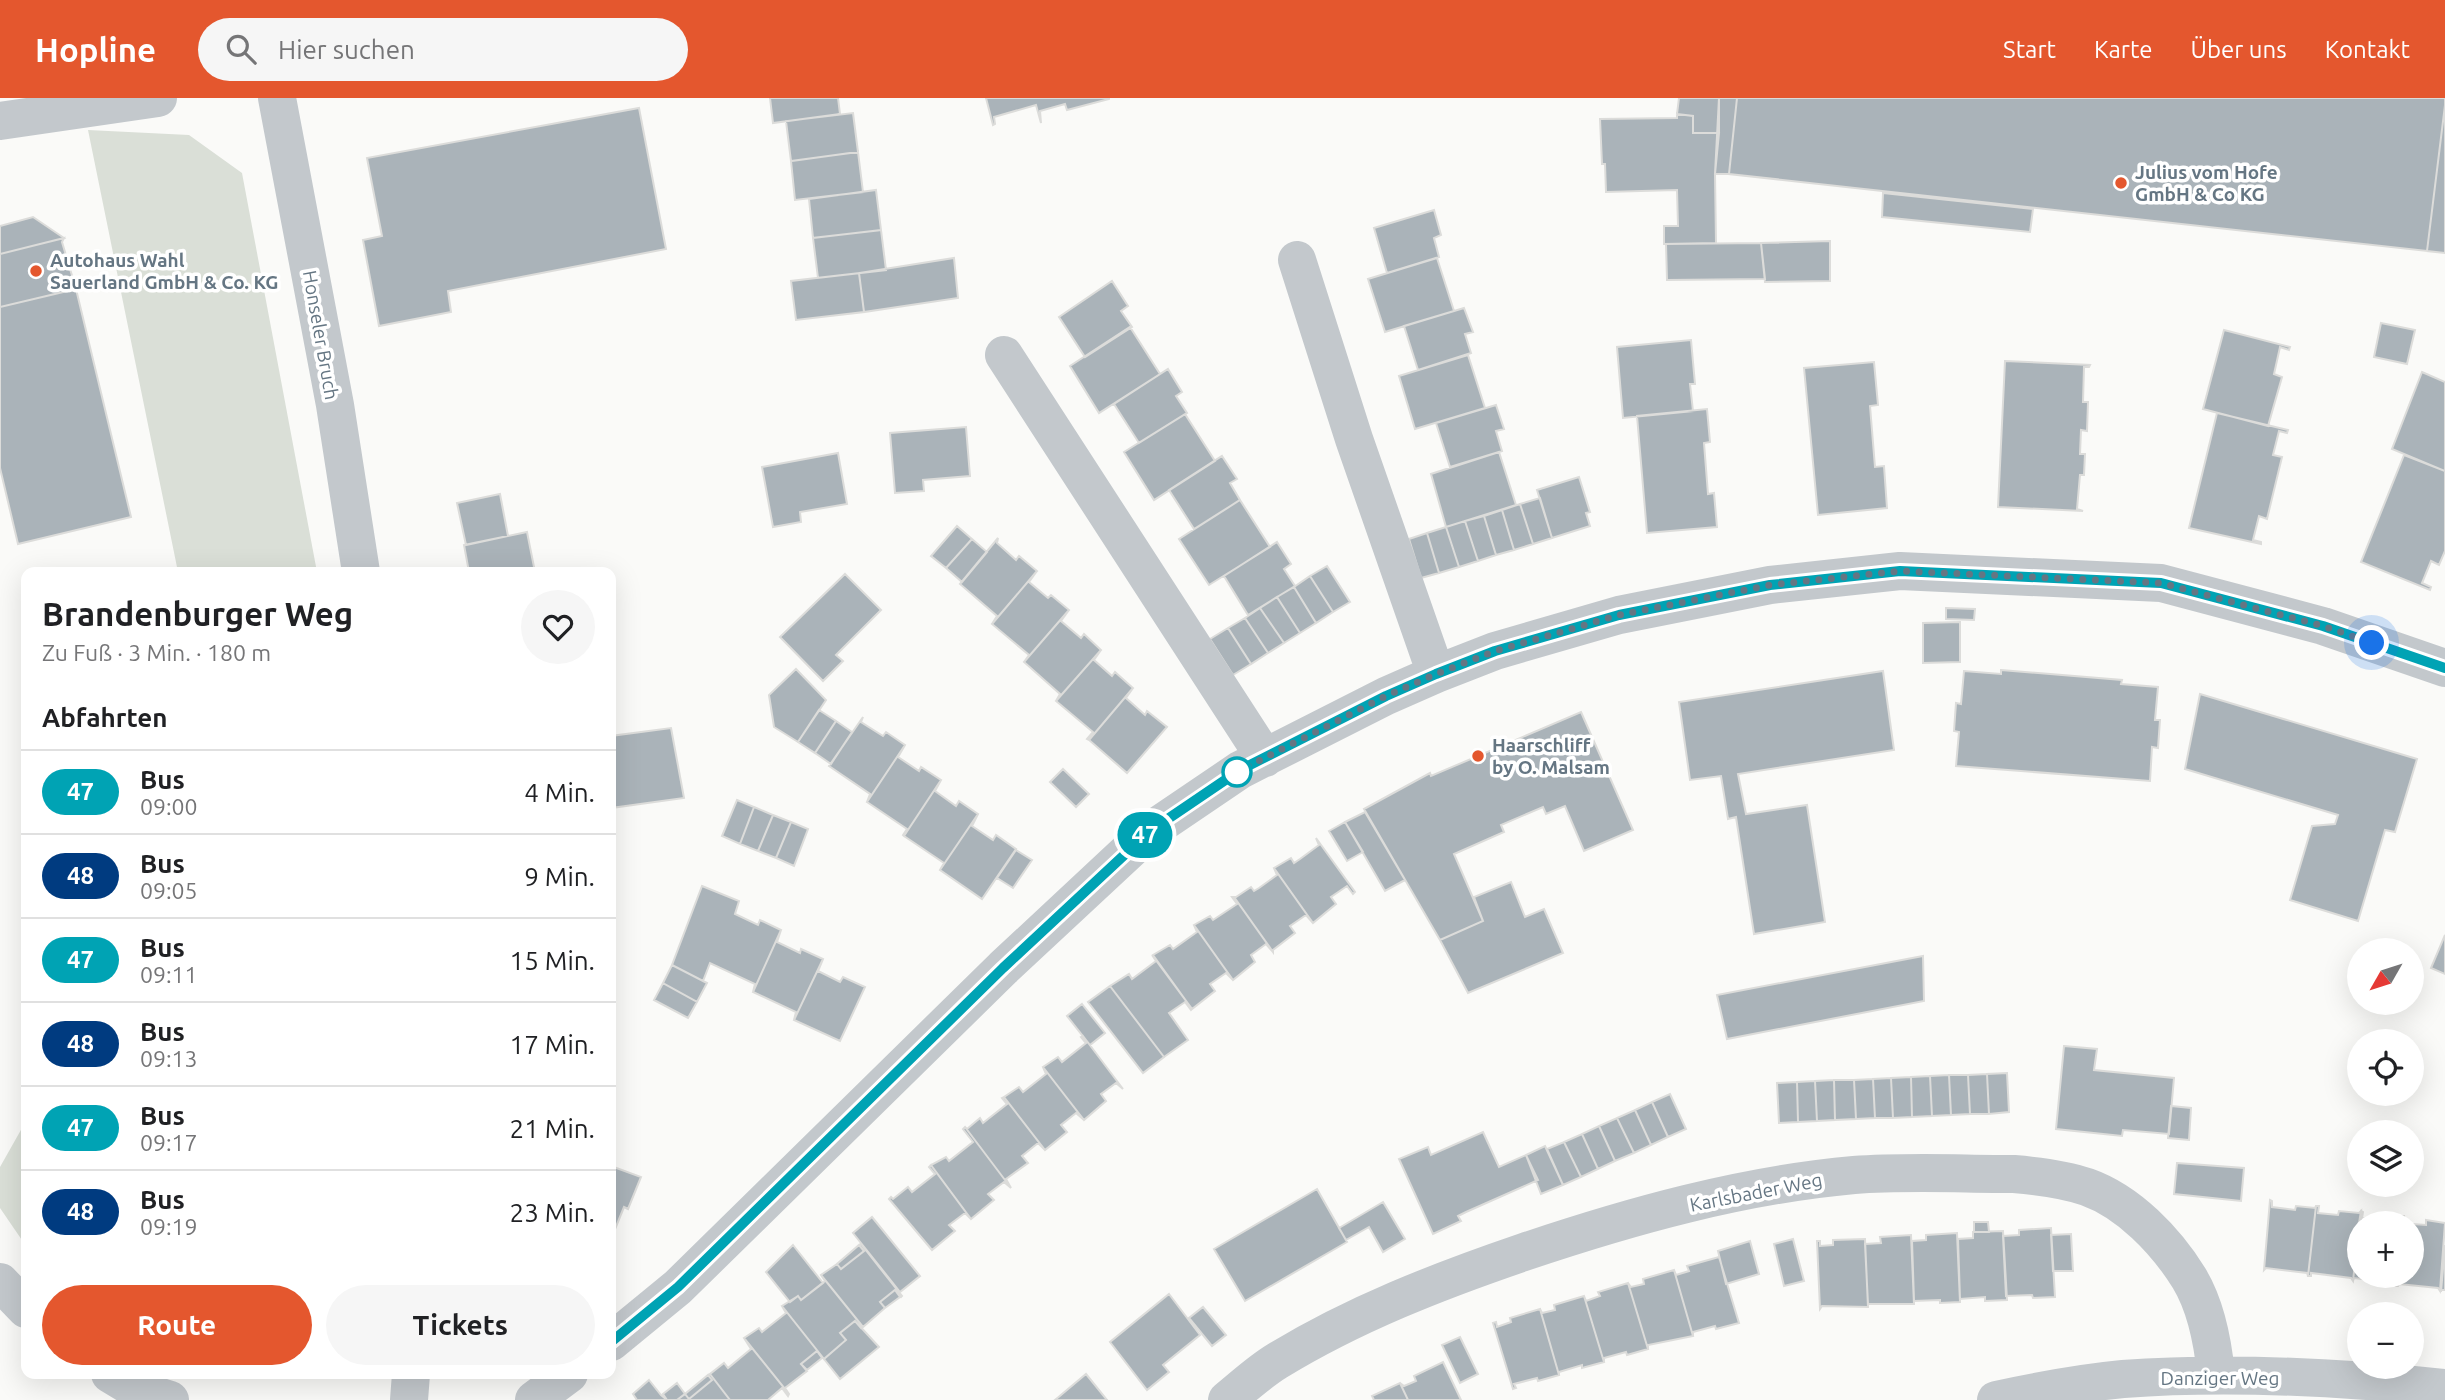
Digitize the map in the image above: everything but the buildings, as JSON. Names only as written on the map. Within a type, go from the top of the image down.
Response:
[{"type":"street","points":[[0,121],[158,98]]},
{"type":"street","name":"Honseler Bruch","points":[[277,98],[335,405],[361,567]]},
{"type":"street","points":[[1297,260],[1354,439],[1436,674]]},
{"type":"street","points":[[1004,355],[1265,758]]},
{"type":"street","points":[[616,1338],[678,1287],[1003,968],[1150,831],[1240,770],[1436,674],[1495,651],[1619,615],[1770,585],[1900,571],[2161,583],[2323,626],[2445,668]]},
{"type":"street","name":"Karlsbader Weg","points":[[1227,1400],[1275,1362],[1348,1321],[1473,1270],[1573,1236],[1705,1200],[1799,1182],[1870,1175],[2014,1174],[2039,1177],[2088,1188],[2134,1214],[2169,1252],[2190,1280],[2204,1313],[2213,1348],[2216,1375]]},
{"type":"street","points":[[0,1282],[21,1303]]},
{"type":"street","name":"Danziger Weg","points":[[1996,1400],[2123,1379],[2216,1375],[2361,1379],[2445,1388]]},
{"type":"street","points":[[118,1379],[135,1389],[170,1400]]},
{"type":"street","points":[[409,1400],[411,1379]]},
{"type":"street","points":[[534,1400],[562,1379]]},
{"type":"shaded area","points":[[88,130],[189,135],[242,173],[316,567],[177,567]]},
{"type":"shaded area","points":[[21,1130],[21,1239],[0,1208],[0,1167]]},
{"type":"bus line","name":"47","points":[[616,1338],[678,1287],[861,1105],[1150,831],[1240,770],[1386,696],[1495,651],[1619,615],[1770,585],[1900,571],[2161,583],[2323,626],[2445,668]]},
{"type":"place","name":"Julius vom Hofe GmbH & Co KG","points":[[2121,183]]},
{"type":"place","name":"Autohaus Wahl Sauerland GmbH & Co. KG","points":[[36,271]]},
{"type":"place","name":"Haarschliff by O. Malsam","points":[[1478,756]]},
{"type":"route","points":[[1237,772],[1386,696],[1495,651],[1619,615],[1770,585],[1900,571],[2161,583],[2323,626],[2372,643]]}]
